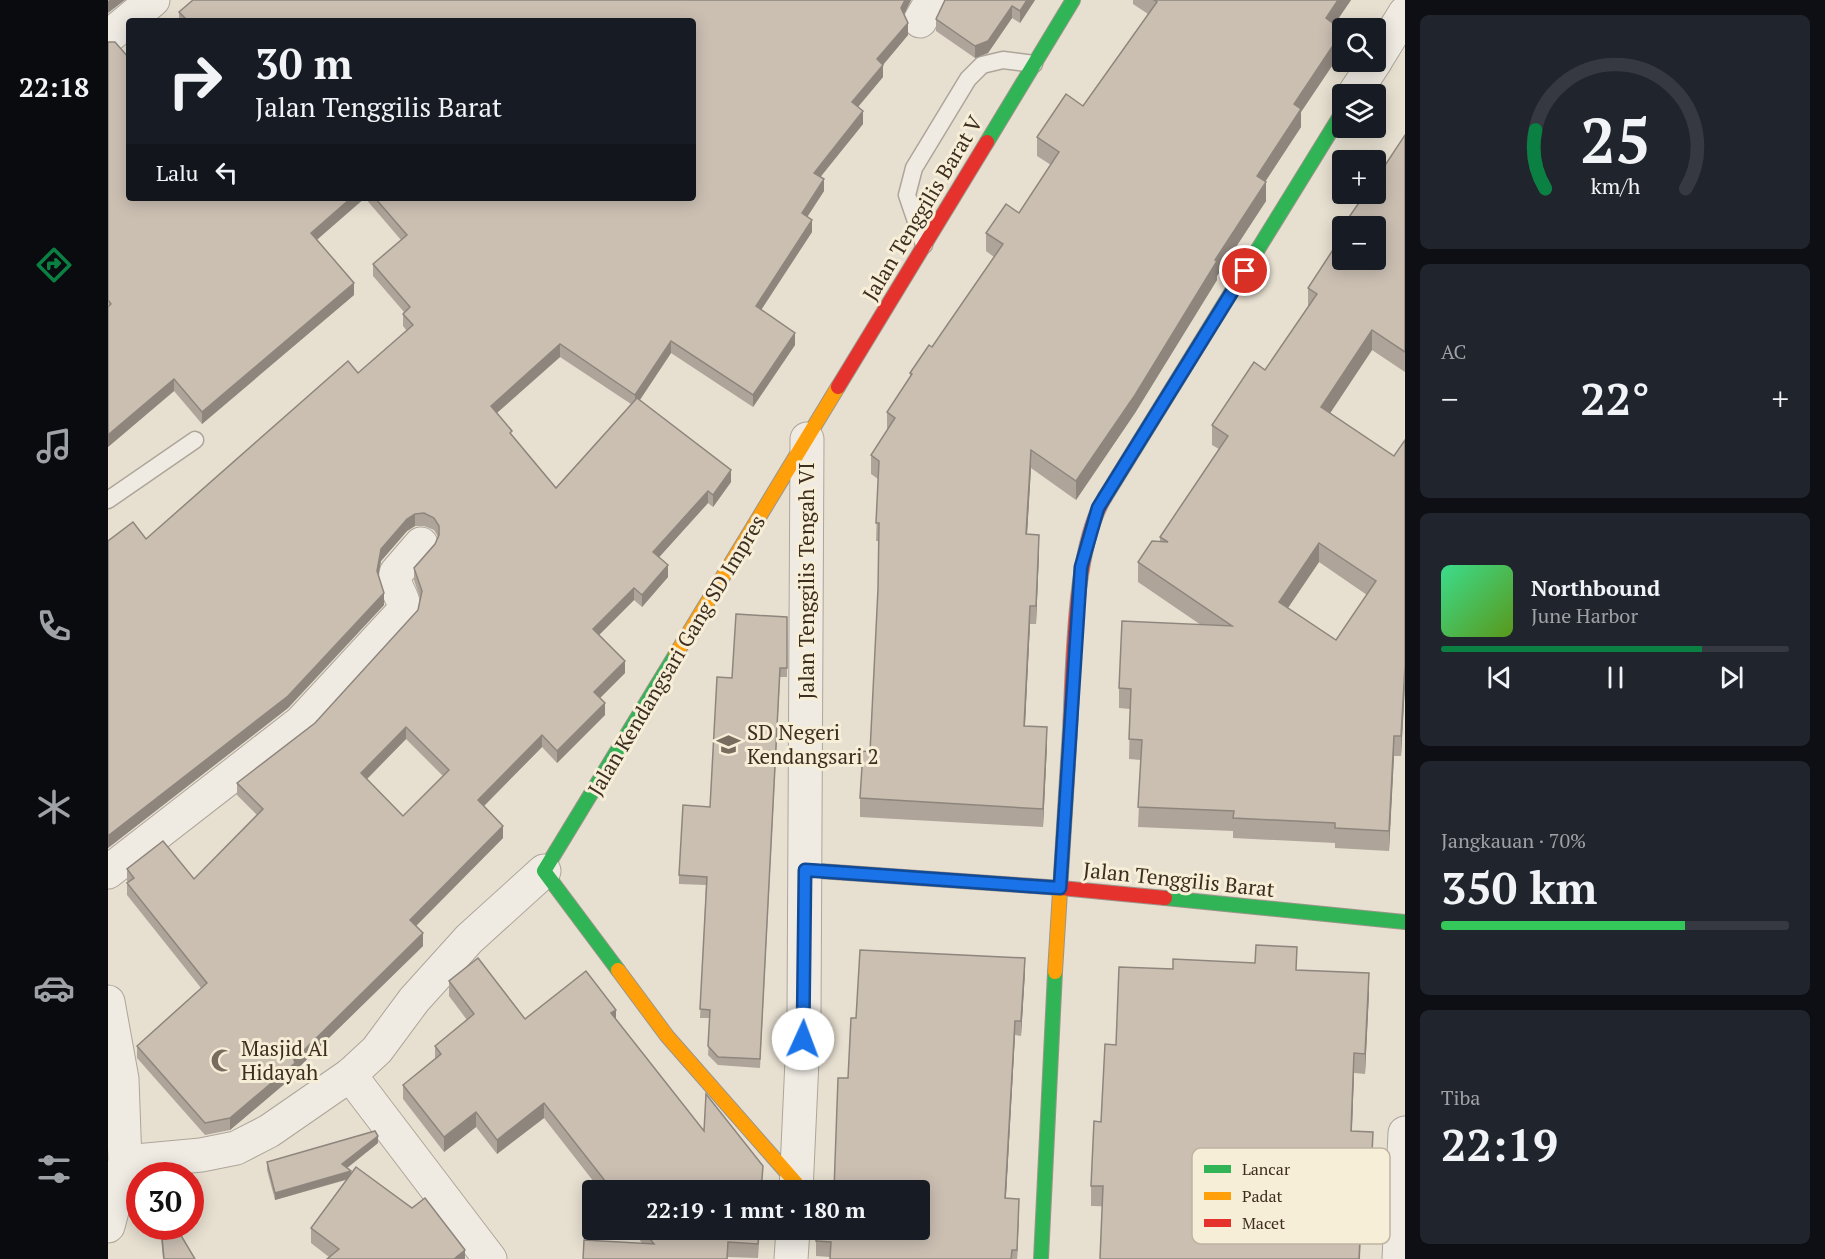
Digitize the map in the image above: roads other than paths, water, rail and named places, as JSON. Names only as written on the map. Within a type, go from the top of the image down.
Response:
[{"type":"street","points":[[132,18],[153,0]]},
{"type":"street","name":"Jalan Tenggilis Barat V","points":[[807,439],[1073,0]]},
{"type":"street","points":[[1386,43],[1405,12]]},
{"type":"street","points":[[108,38],[126,23]]},
{"type":"street","points":[[1041,1259],[1060,888],[1081,567],[1098,508],[1332,129]]},
{"type":"street","name":"Jalan Tenggilis Tengah VI","points":[[796,1180],[804,1017],[807,439]]},
{"type":"street","name":"Jalan Kendangsari Gang SD Impres","points":[[125,1162],[201,1155],[236,1148],[269,1131],[350,1075],[377,1050],[414,1000],[469,939],[544,871],[807,439]]},
{"type":"street","points":[[108,872],[301,722],[401,614],[404,609],[404,600],[394,580],[396,573],[421,544]]},
{"type":"street","name":"Jalan Tenggilis Barat","points":[[805,870],[1060,888],[1405,922]]},
{"type":"street","points":[[544,871],[667,1036],[790,1180]]},
{"type":"street","points":[[108,1002],[122,1079],[125,1162],[108,1226]]},
{"type":"street","points":[[350,1075],[490,1259]]},
{"type":"street","points":[[1399,1259],[1405,1133]]},
{"type":"street","points":[[791,1259],[792,1240]]},
{"type":"lane","points":[[924,245],[907,195],[914,168],[968,79],[982,65],[1003,60],[1034,64]]},
{"type":"lane","points":[[108,500],[195,440]]},
{"type":"place","name":"SD Negeri Kendangsari 2","points":[[729,744]]},
{"type":"place","name":"Masjid Al Hidayah","points":[[223,1060]]}]
